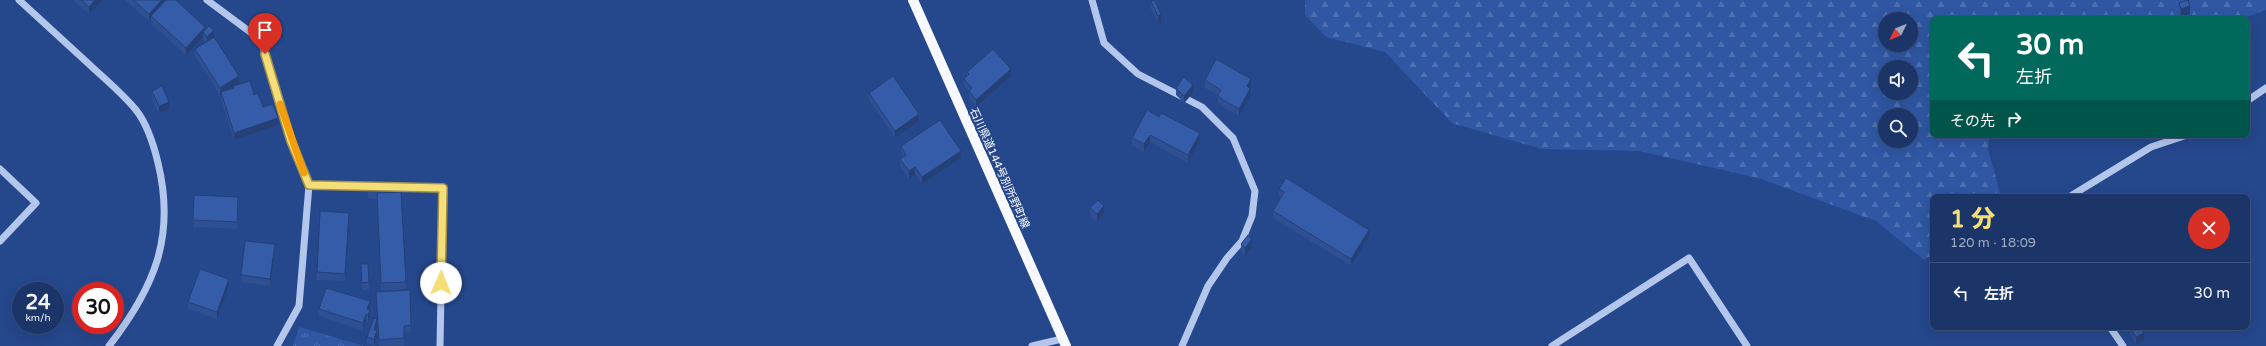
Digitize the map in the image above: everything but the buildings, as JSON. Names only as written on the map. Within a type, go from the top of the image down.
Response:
[{"type":"main road","name":"石川県道144号別所野町線","points":[[913,0],[1064,342]]},
{"type":"street","points":[[19,0],[120,93],[137,112],[154,146],[163,184],[164,232],[150,283],[127,322],[109,346]]},
{"type":"street","points":[[207,0],[261,40],[291,141],[309,185],[299,306],[278,346]]},
{"type":"street","points":[[1092,0],[1104,43],[1138,74],[1202,107],[1233,138],[1255,191],[1252,216],[1242,241],[1227,258],[1208,286],[1182,346]]},
{"type":"street","points":[[2250,99],[2266,88]]},
{"type":"street","points":[[2074,194],[2151,147],[2178,138]]},
{"type":"street","points":[[0,169],[36,203],[0,241]]},
{"type":"street","points":[[309,185],[443,188],[440,346]]},
{"type":"street","points":[[1552,346],[1689,258],[1747,346]]},
{"type":"street","points":[[2112,330],[2123,346]]},
{"type":"street","points":[[1032,346],[1064,342]]},
{"type":"green space","points":[[1305,0],[2266,0],[2266,10],[2249,16],[1930,16],[1930,138],[1990,138],[1988,149],[2000,194],[1930,194],[1930,256],[1924,260],[1876,221],[1758,178],[1639,151],[1542,149],[1452,123],[1385,52],[1326,37],[1305,15]]},
{"type":"green space","points":[[299,327],[364,346],[293,346]]},
{"type":"slow traffic","points":[[280,104],[291,141],[304,173]]},
{"type":"route","points":[[265,54],[291,141],[309,185],[443,188],[441,283]]}]
